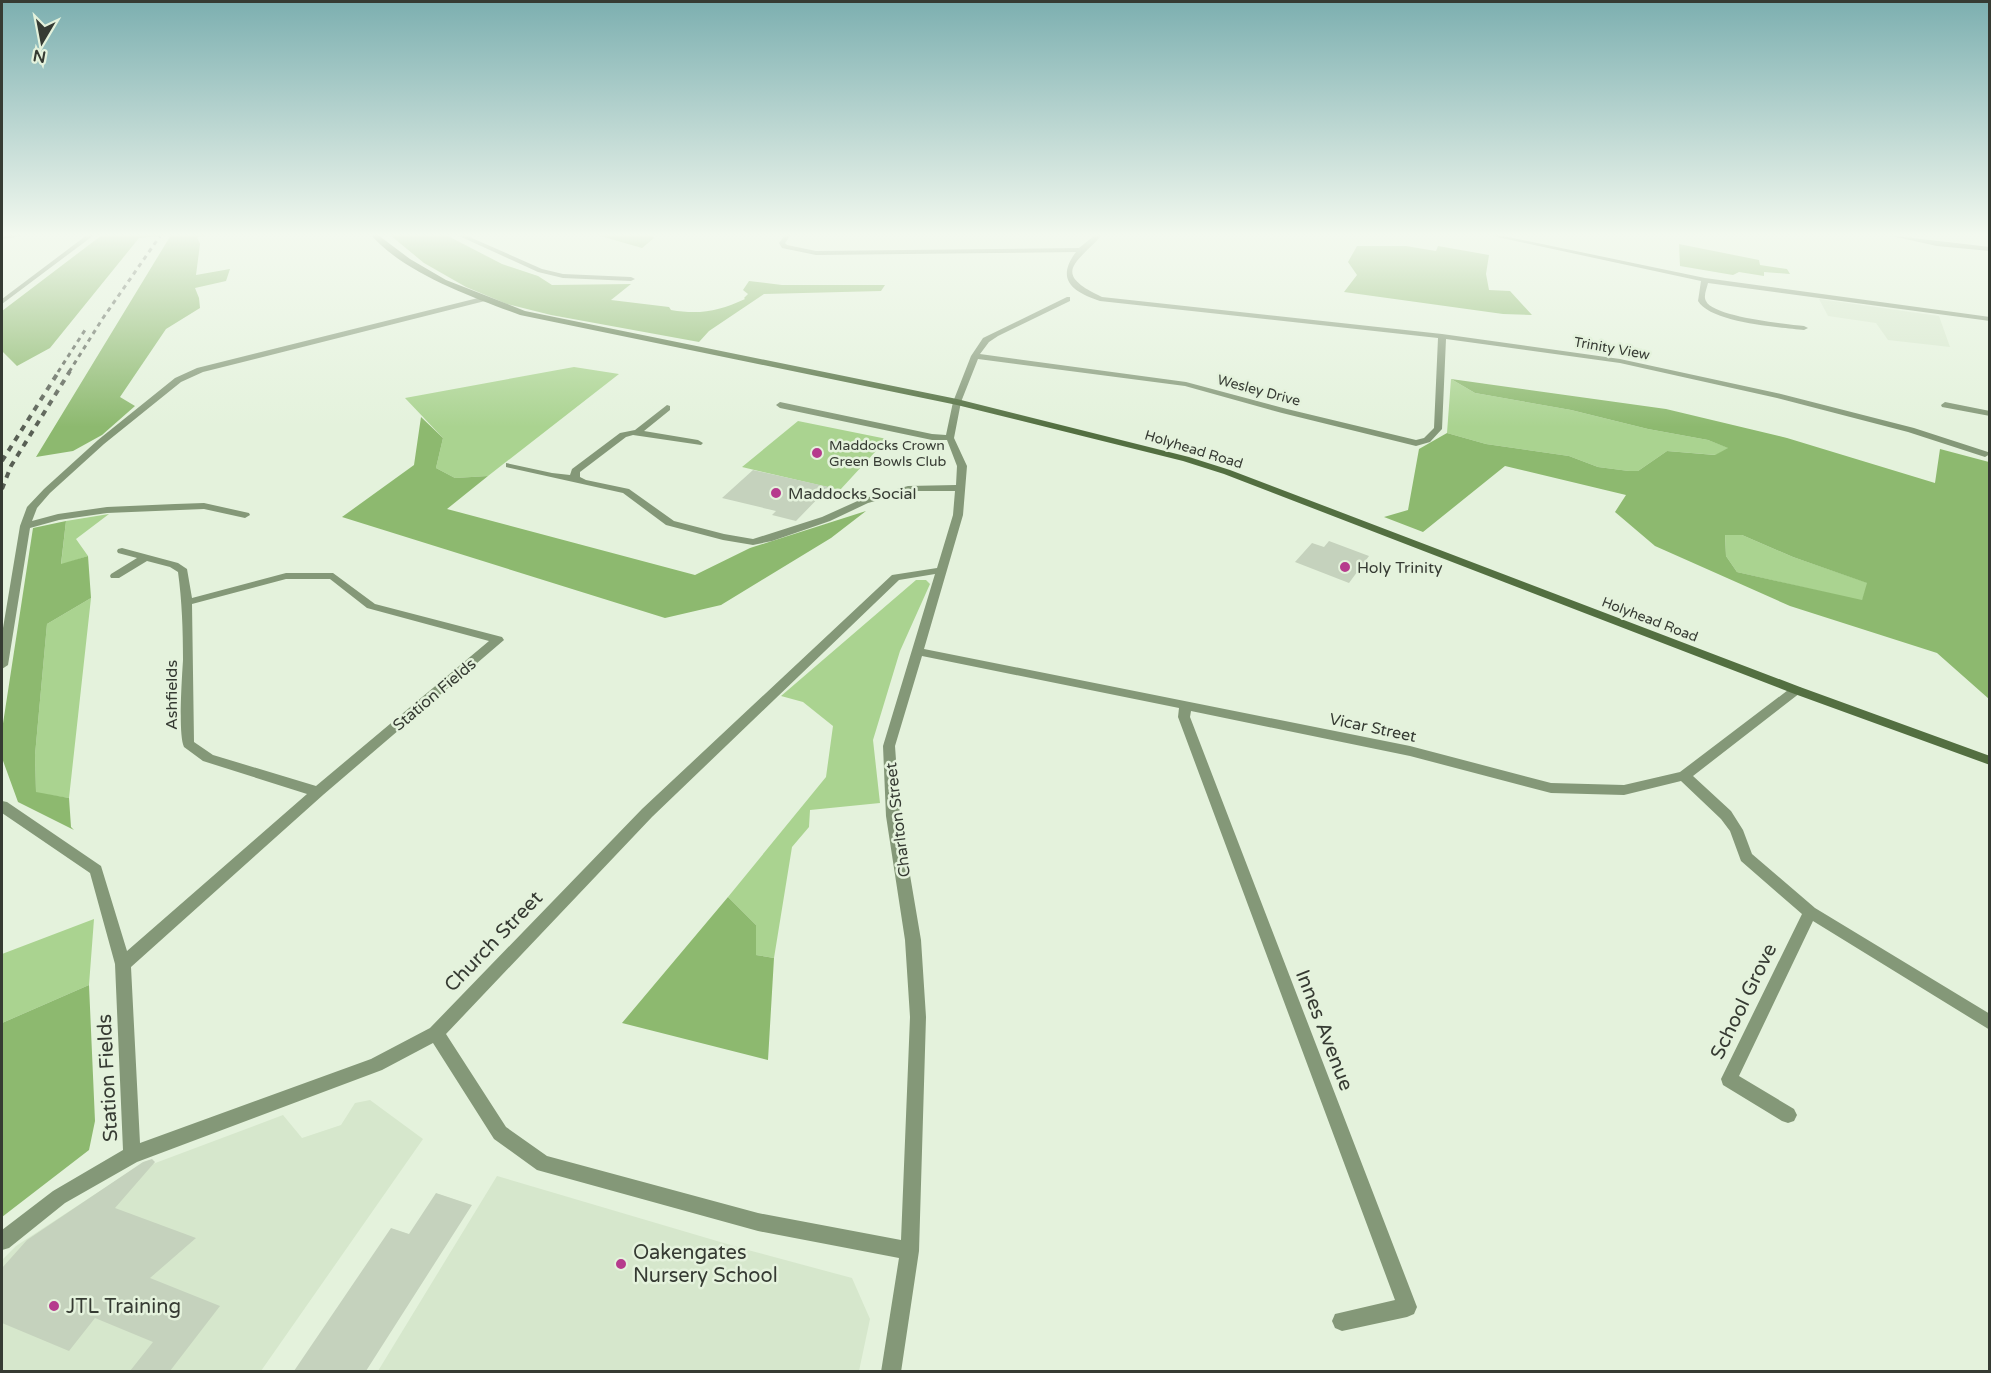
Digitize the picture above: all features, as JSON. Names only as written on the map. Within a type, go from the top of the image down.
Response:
[{"type":"street","name":"Holyhead Road","points":[[482,299],[522,313],[957,402],[1186,459],[1227,472],[1796,690],[1989,761]]},
{"type":"street","points":[[2,665],[25,526],[33,507],[47,491],[101,442],[178,380],[200,370],[482,299]]},
{"type":"street","points":[[780,405],[950,438],[957,402],[975,356],[986,340],[1067,299]]},
{"type":"street","name":"Trinity View","points":[[1105,299],[1119,303],[1442,336],[1620,361],[1778,396],[1911,430],[1985,454]]},
{"type":"street","points":[[1702,299],[1708,308],[1739,318],[1805,332],[1802,317]]},
{"type":"street","points":[[1837,299],[1988,321]]},
{"type":"street","name":"Wesley Drive","points":[[975,356],[1186,384],[1416,443],[1427,440],[1437,429],[1442,336]]},
{"type":"street","points":[[1945,405],[1989,414]]},
{"type":"street","points":[[638,432],[668,408]]},
{"type":"street","points":[[574,478],[575,471],[623,435],[638,432],[698,444]]},
{"type":"street","name":"Charlton Street","points":[[891,1371],[910,1251],[918,1017],[913,940],[893,816],[889,746],[958,515],[962,466],[950,438]]},
{"type":"street","points":[[509,465],[626,491],[670,523],[723,537],[753,542],[826,519],[865,501],[911,488],[961,488]]},
{"type":"street","points":[[25,526],[87,513],[152,508],[204,506],[245,515]]},
{"type":"street","name":"Ashfields","points":[[122,551],[174,565],[183,571],[188,602],[189,744],[208,758],[318,792]]},
{"type":"street","points":[[115,576],[146,557]]},
{"type":"street","name":"Church Street","points":[[2,1241],[60,1197],[132,1155],[376,1065],[436,1033],[647,813],[896,577],[943,570]]},
{"type":"street","name":"Station Fields","points":[[123,964],[318,792],[498,640],[371,606],[333,576],[286,576],[188,602]]},
{"type":"street","name":"Vicar Street","points":[[916,651],[1410,751],[1551,788],[1624,790],[1684,777],[1796,690]]},
{"type":"street","name":"Innes Avenue","points":[[1186,706],[1184,717],[1407,1307],[1342,1321]]},
{"type":"street","points":[[1684,777],[1726,815],[1736,830],[1746,857],[1810,912],[1989,1023]]},
{"type":"street","name":"Station Fields","points":[[2,806],[96,870],[123,964],[132,1155]]},
{"type":"street","name":"School Grove","points":[[1788,1115],[1729,1079],[1810,912]]},
{"type":"street","points":[[436,1033],[500,1133],[543,1164],[758,1221],[910,1251]]},
{"type":"shaded area","points":[[1819,299],[1939,316],[1950,347],[1888,340],[1876,323],[1828,316]]},
{"type":"shaded area","points":[[370,1100],[423,1139],[261,1371],[2,1372],[2,1260],[16,1246],[126,1174],[283,1115],[302,1138],[341,1125],[355,1103]]},
{"type":"shaded area","name":"Oakengates Nursery School","points":[[497,1176],[744,1249],[852,1278],[870,1319],[859,1371],[378,1371]]},
{"type":"green space","points":[[18,299],[90,299],[50,348],[17,366],[2,351],[2,311]]},
{"type":"green space","points":[[132,299],[199,299],[200,308],[166,329],[120,397],[135,406],[102,435],[73,451],[36,457]]},
{"type":"green space","points":[[495,299],[612,299],[691,312],[709,311],[745,299],[756,299],[709,331],[699,342],[551,315]]},
{"type":"green space","points":[[1395,299],[1517,299],[1532,315],[1503,314]]},
{"type":"green space","points":[[574,367],[619,374],[488,476],[455,478],[436,468],[443,438],[405,398]]},
{"type":"green space","points":[[1451,379],[1475,393],[1571,410],[1648,429],[1708,440],[1729,448],[1716,455],[1667,451],[1638,471],[1629,471],[1598,467],[1569,456],[1486,444],[1447,433]]},
{"type":"green space","points":[[1451,379],[1666,409],[1787,438],[1935,483],[1940,449],[1989,462],[1989,699],[1937,653],[1790,606],[1655,546],[1615,512],[1626,495],[1505,466],[1423,532],[1384,517],[1408,510],[1419,449],[1447,433],[1486,444],[1569,456],[1598,467],[1629,471],[1638,471],[1667,451],[1715,455],[1728,448],[1708,440],[1648,429],[1571,410],[1475,393]],"holes":[[[1725,535],[1742,535],[1793,557],[1867,583],[1862,600],[1737,572],[1726,556]]]},
{"type":"green space","points":[[421,417],[443,438],[436,468],[455,478],[488,476],[447,509],[695,575],[750,548],[866,511],[831,538],[721,605],[665,618],[342,517],[414,465]]},
{"type":"green space","name":"Maddocks Crown Green Bowls Club","points":[[798,421],[887,439],[840,490],[742,467]]},
{"type":"green space","points":[[109,514],[76,539],[88,556],[61,565],[66,521]]},
{"type":"green space","points":[[66,521],[61,564],[88,556],[91,598],[47,624],[35,755],[36,792],[69,798],[71,827],[74,830],[18,802],[2,758],[2,730],[33,528]]},
{"type":"green space","points":[[1725,534],[1742,535],[1793,557],[1868,583],[1862,601],[1737,572],[1726,556]]},
{"type":"green space","points":[[916,580],[926,580],[930,584],[900,651],[873,740],[880,803],[810,810],[809,827],[792,847],[774,958],[756,955],[756,925],[728,897],[826,777],[833,726],[803,702],[781,696]]},
{"type":"green space","points":[[91,598],[69,798],[36,793],[35,755],[47,624]]},
{"type":"green space","points":[[728,897],[756,925],[756,955],[774,958],[768,1060],[622,1023]]},
{"type":"green space","points":[[94,919],[89,985],[2,1023],[2,954]]},
{"type":"green space","points":[[89,985],[95,1121],[89,1150],[2,1217],[2,1023]]},
{"type":"building","name":"Maddocks Social","points":[[753,470],[829,487],[796,521],[772,515],[776,511],[722,498]]},
{"type":"building","name":"Holy Trinity","points":[[1329,541],[1369,556],[1349,583],[1295,562],[1312,543],[1324,547]]},
{"type":"building","points":[[152,1159],[155,1162],[115,1208],[196,1238],[150,1278],[220,1306],[170,1371],[130,1371],[153,1342],[95,1318],[69,1351],[2,1323],[2,1268],[27,1240],[143,1162]]},
{"type":"building","points":[[436,1193],[472,1205],[366,1371],[294,1371],[391,1228],[409,1234]]},
{"type":"railway","points":[[69,372],[116,299]]},
{"type":"railway","points":[[58,372],[87,327]]},
{"type":"railway","points":[[2,461],[59,371]]},
{"type":"railway","points":[[2,489],[11,466],[70,371]]},
{"type":"place","name":"Maddocks Crown Green Bowls Club","points":[[817,453]]},
{"type":"place","name":"Maddocks Social","points":[[776,493]]},
{"type":"place","name":"Holy Trinity","points":[[1345,567]]},
{"type":"place","name":"Oakengates Nursery School","points":[[621,1264]]},
{"type":"place","name":"JTL Training","points":[[54,1306]]}]
